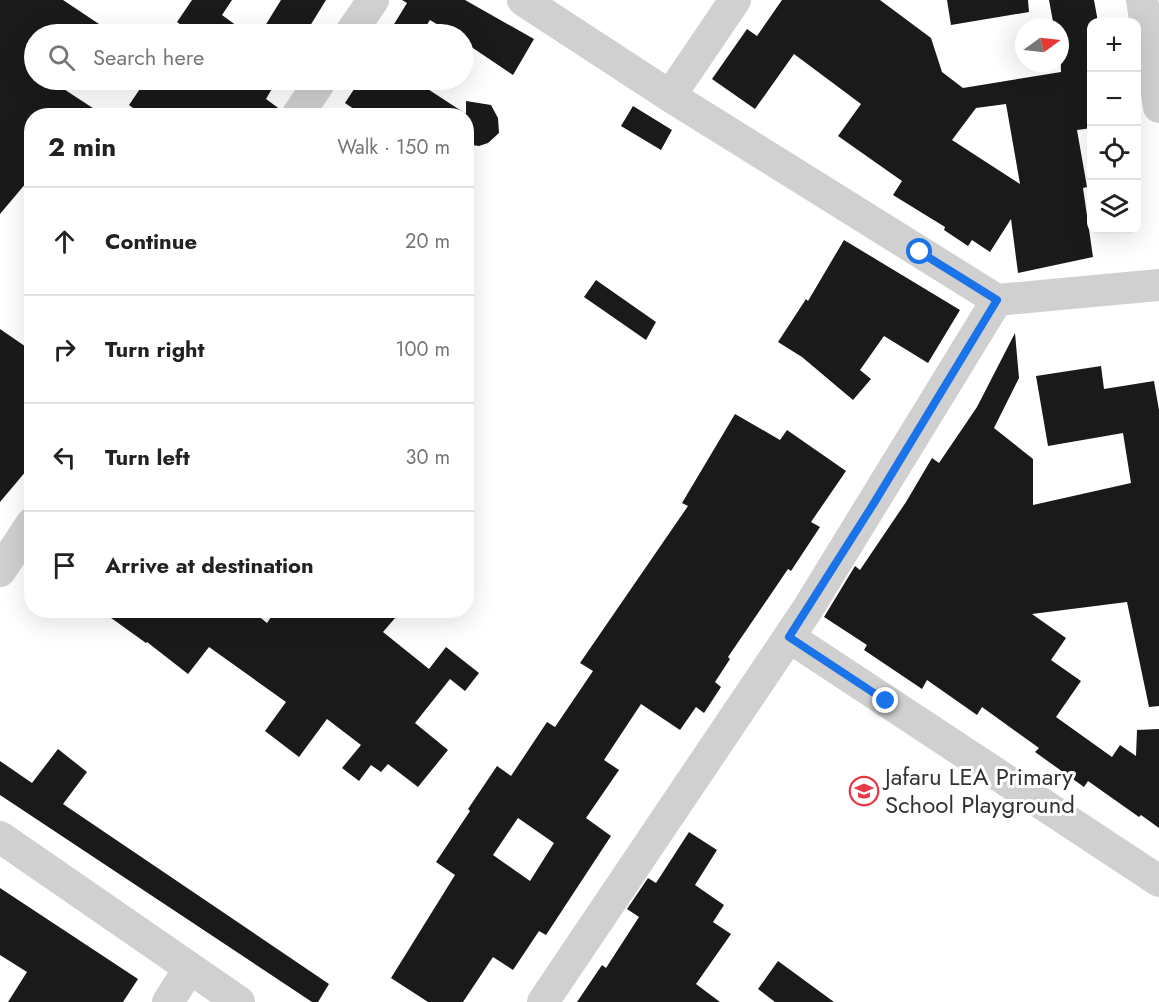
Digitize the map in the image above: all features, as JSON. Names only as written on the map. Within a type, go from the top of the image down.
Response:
[{"type":"street","points":[[357,24],[373,0]]},
{"type":"street","points":[[523,0],[670,96],[997,300],[1159,285]]},
{"type":"street","points":[[670,96],[735,0]]},
{"type":"street","points":[[1142,0],[1159,107]]},
{"type":"street","points":[[302,108],[314,90]]},
{"type":"street","points":[[543,1002],[789,637],[874,503],[997,300]]},
{"type":"street","points":[[0,572],[24,535]]},
{"type":"street","points":[[789,637],[1159,881]]},
{"type":"street","points":[[0,837],[239,1002]]},
{"type":"street","points":[[168,1002],[189,969]]},
{"type":"building","points":[[0,0],[63,0],[99,24],[24,24],[24,90],[65,90],[93,108],[24,108],[24,186],[0,214]]},
{"type":"building","points":[[192,0],[232,0],[222,15],[234,24],[180,24],[177,22]]},
{"type":"building","points":[[281,0],[326,0],[311,24],[266,24]]},
{"type":"building","points":[[402,0],[465,0],[534,39],[513,75],[474,49],[474,24],[437,24],[430,20],[427,24],[394,24],[407,3]]},
{"type":"building","points":[[782,0],[880,0],[931,38],[942,72],[963,88],[1069,72],[1069,18],[1052,18],[1049,0],[1094,0],[1097,18],[1087,18],[1087,129],[1077,130],[1087,187],[1083,188],[1087,234],[1090,234],[1093,257],[1018,273],[1011,219],[990,252],[972,240],[968,246],[944,230],[945,227],[893,195],[902,181],[838,136],[861,104],[794,54],[755,109],[712,79],[747,29],[757,36]],"holes":[[[1006,104],[1020,184],[952,140],[976,108]]]},
{"type":"building","points":[[947,0],[1028,0],[1029,12],[951,25]]},
{"type":"building","points":[[139,90],[271,90],[266,99],[278,108],[133,108],[129,105]]},
{"type":"building","points":[[353,90],[429,90],[457,108],[352,108],[345,103]]},
{"type":"building","points":[[466,101],[491,105],[498,118],[499,133],[488,143],[474,145],[474,108],[466,108]]},
{"type":"building","points":[[633,106],[672,130],[661,150],[621,126]]},
{"type":"building","points":[[844,240],[960,310],[928,363],[884,336],[860,370],[871,379],[853,400],[802,357],[778,342],[806,299],[808,301]]},
{"type":"building","points":[[596,280],[656,322],[646,340],[584,297]]},
{"type":"building","points":[[0,329],[24,346],[24,474],[0,502]]},
{"type":"building","points":[[1015,333],[1019,378],[994,428],[1033,459],[1033,505],[1131,483],[1123,433],[1048,446],[1036,376],[1101,366],[1104,389],[1154,381],[1159,410],[1159,706],[1149,707],[1127,602],[1032,614],[1066,638],[1051,660],[1081,681],[1056,717],[1112,757],[1120,745],[1136,756],[1137,730],[1159,729],[1159,828],[1141,815],[1139,817],[1088,781],[1084,787],[1035,752],[1039,748],[982,707],[977,715],[927,680],[922,689],[864,650],[867,645],[824,617],[855,566],[860,570],[906,502],[932,458],[939,463],[977,407]]},
{"type":"building","points":[[735,414],[780,440],[787,430],[846,471],[811,522],[820,527],[791,571],[788,569],[728,657],[730,659],[715,682],[721,687],[704,713],[696,707],[680,730],[641,704],[604,760],[619,770],[586,818],[611,836],[546,935],[539,931],[513,970],[493,957],[463,1002],[428,1002],[391,978],[455,875],[436,862],[497,766],[511,776],[547,722],[555,727],[593,671],[580,663],[688,506],[682,503]],"holes":[[[518,818],[554,843],[530,881],[493,855]]]},
{"type":"building","points":[[111,618],[261,618],[267,623],[270,618],[395,618],[383,632],[429,669],[446,647],[479,673],[465,691],[450,679],[415,723],[448,750],[418,787],[388,764],[381,772],[371,765],[359,781],[342,768],[361,745],[327,719],[299,757],[265,731],[286,702],[209,647],[188,674]]},
{"type":"building","points":[[58,749],[87,772],[63,804],[329,984],[318,1002],[312,1002],[0,795],[0,761],[32,783]]},
{"type":"building","points":[[689,832],[717,850],[695,885],[724,905],[713,922],[731,934],[696,984],[720,1002],[577,1002],[602,965],[606,968],[639,917],[627,909],[648,878],[656,883]]},
{"type":"building","points":[[0,888],[138,979],[123,1002],[8,1002],[27,972],[0,955]]},
{"type":"building","points":[[778,961],[834,1002],[775,1002],[758,989]]},
{"type":"place","name":"Jafaru LEA Primary School Playground","points":[[864,791]]},
{"type":"route","points":[[886,701],[789,637],[874,503],[997,300],[920,252]]}]
